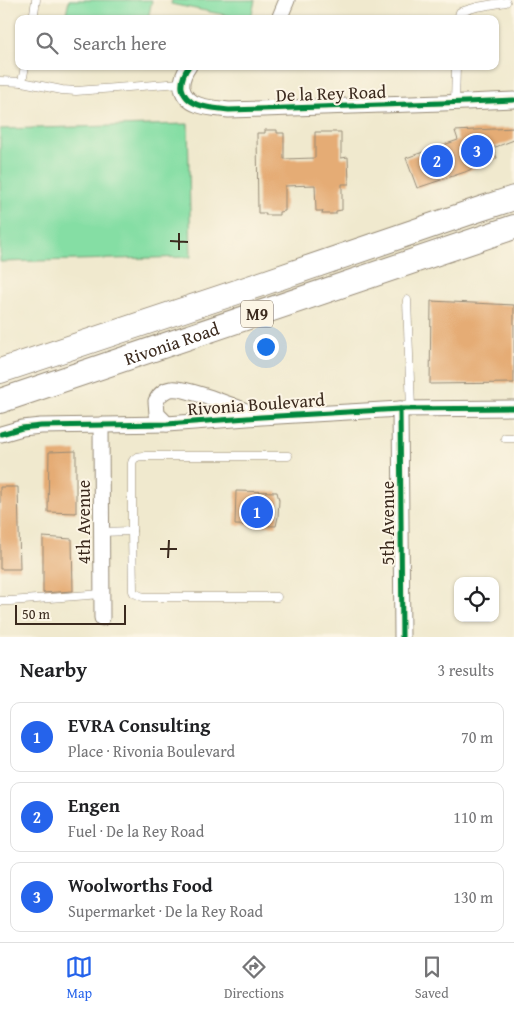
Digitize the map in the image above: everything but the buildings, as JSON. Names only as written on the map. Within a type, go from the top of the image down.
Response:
[{"type":"main road","name":"Rivonia Road","points":[[0,371],[514,198]]},
{"type":"main road","name":"Rivonia Road","points":[[0,401],[514,227]]},
{"type":"street","points":[[281,15],[287,0]]},
{"type":"street","points":[[182,83],[186,70]]},
{"type":"street","name":"De la Rey Road","points":[[182,83],[185,97],[193,103],[229,110],[514,100]]},
{"type":"street","name":"Rivonia Boulevard","points":[[167,424],[157,414],[156,400],[166,390],[172,388],[201,395],[261,417]]},
{"type":"street","name":"Rivonia Boulevard","points":[[1,434],[22,428],[41,426],[167,424],[406,410],[514,408]]},
{"type":"street","name":"5th Avenue","points":[[402,637],[406,410]]},
{"type":"street","name":"4th Avenue","points":[[100,425],[102,618]]},
{"type":"lane","points":[[34,15],[36,0]]},
{"type":"lane","points":[[459,15],[460,12],[477,7],[506,2]]},
{"type":"lane","points":[[22,82],[24,70]]},
{"type":"lane","points":[[455,102],[456,70]]},
{"type":"lane","points":[[0,81],[22,82],[76,91],[182,83]]},
{"type":"lane","points":[[406,410],[407,300]]},
{"type":"lane","points":[[505,438],[514,438]]},
{"type":"lane","points":[[277,597],[174,598],[136,595],[132,591],[132,463],[133,459],[137,457],[149,456],[288,456]]},
{"type":"lane","points":[[102,532],[132,531]]},
{"type":"lane","points":[[0,601],[102,594]]},
{"type":"green space","points":[[69,0],[152,0],[149,15],[66,15]]},
{"type":"green space","points":[[172,0],[255,0],[252,15],[225,15],[171,4]]},
{"type":"green space","points":[[188,124],[191,257],[0,262],[0,129]]},
{"type":"cycle path","points":[[187,70],[183,77],[182,88],[189,100],[201,106],[229,110],[514,100]]},
{"type":"cycle path","points":[[1,434],[22,428],[41,426],[167,424],[400,409],[514,408]]},
{"type":"cycle path","points":[[400,409],[402,637]]},
{"type":"place","name":"Woolworths Food","points":[[477,151]]},
{"type":"place","name":"Engen","points":[[437,161]]},
{"type":"place","name":"EVRA Consulting","points":[[257,512]]}]
